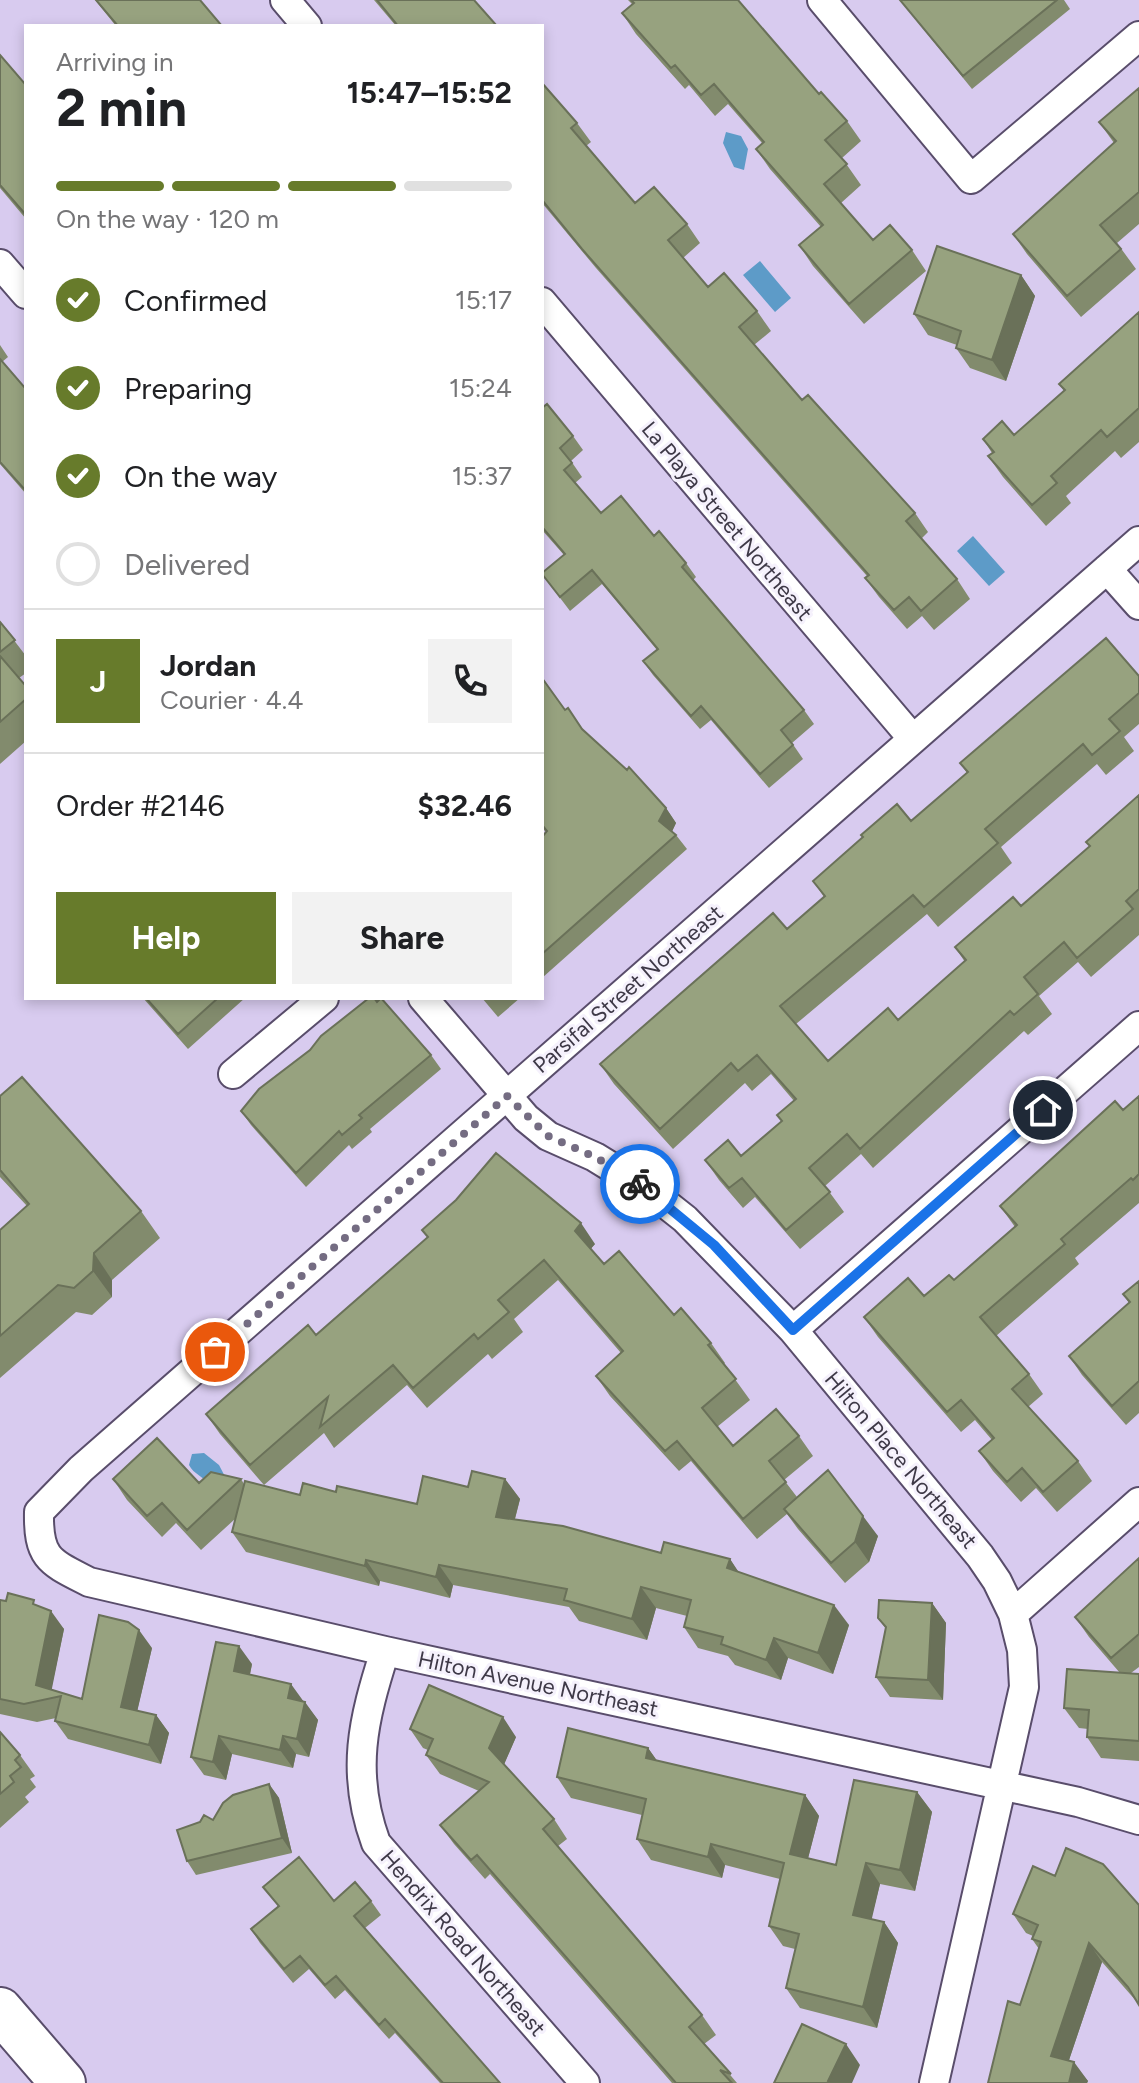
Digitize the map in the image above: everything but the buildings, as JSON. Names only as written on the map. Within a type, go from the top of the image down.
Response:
[{"type":"main road","points":[[0,2010],[63,2083]]},
{"type":"street","points":[[285,0],[305,24]]},
{"type":"street","points":[[822,0],[971,179],[1139,36]]},
{"type":"street","points":[[0,264],[24,292]]},
{"type":"street","name":"La Playa Street Northeast","points":[[544,304],[913,739]]},
{"type":"street","name":"Parsifal Street Northeast","points":[[81,1469],[1139,541]]},
{"type":"street","points":[[1107,569],[1139,605]]},
{"type":"street","points":[[233,1074],[322,1000]]},
{"type":"street","name":"Hilton Place Northeast","points":[[425,1000],[507,1096],[548,1136],[595,1157],[685,1219],[793,1330],[980,1556],[1013,1614],[1022,1650],[1024,1687],[934,2083]]},
{"type":"street","points":[[793,1330],[1139,1026]]},
{"type":"street","name":"Hilton Avenue Northeast","points":[[81,1469],[39,1512],[38,1542],[55,1565],[89,1582],[385,1651],[1123,1813],[1139,1820]]},
{"type":"street","points":[[1013,1614],[1139,1502]]},
{"type":"street","name":"Hendrix Road Northeast","points":[[385,1651],[359,1755],[363,1808],[376,1843],[585,2083]]},
{"type":"water","points":[[726,132],[741,136],[748,149],[744,170],[734,167],[723,143]]},
{"type":"water","points":[[760,261],[791,298],[775,312],[743,275]]},
{"type":"water","points":[[973,536],[1005,572],[989,586],[957,551]]},
{"type":"water","points":[[204,1453],[219,1465],[231,1488],[208,1485],[191,1468],[192,1454]]},
{"type":"way so far","points":[[215,1352],[507,1096],[526,1118],[548,1136],[595,1157],[640,1184]]},
{"type":"route","points":[[640,1184],[714,1245],[793,1330],[1043,1110]]}]
